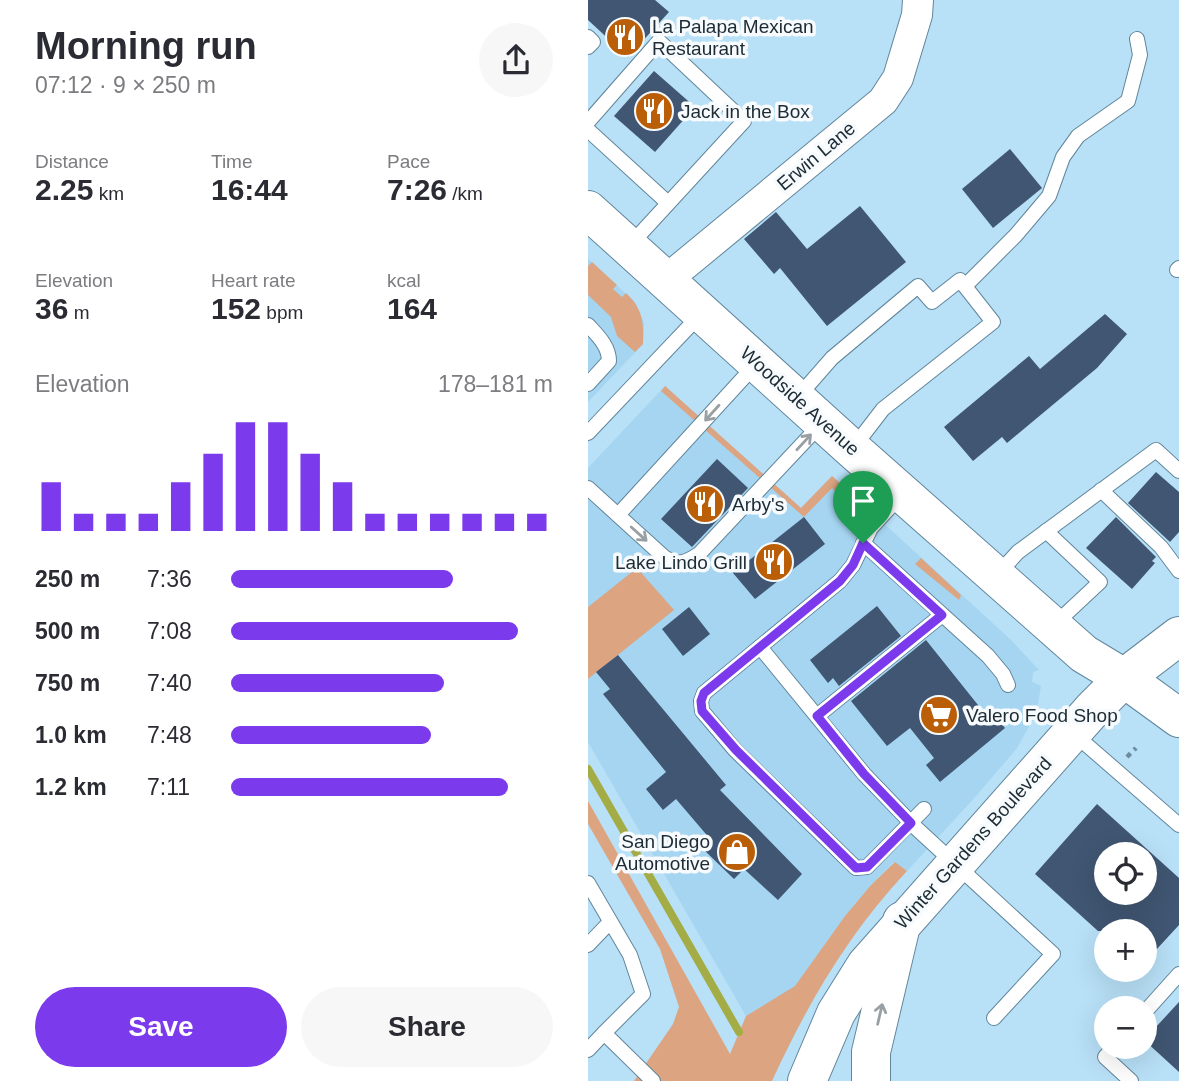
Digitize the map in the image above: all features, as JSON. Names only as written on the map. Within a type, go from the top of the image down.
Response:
[{"type":"main road","name":"Woodside Avenue","points":[[592,222],[629,246],[852,449],[1084,654],[1124,678],[1179,718]]},
{"type":"main road","name":"Winter Gardens Boulevard","points":[[807,1081],[836,1013],[866,965],[902,921],[1124,678],[1179,636]]},
{"type":"main road","points":[[871,1081],[871,1052],[902,921]]},
{"type":"street","name":"Erwin Lane","points":[[666,281],[883,101],[898,78],[917,15],[918,0]]},
{"type":"lane","points":[[588,37],[593,42],[588,47]]},
{"type":"lane","points":[[965,286],[1016,235],[1049,196],[1063,157],[1078,136],[1128,101],[1140,55],[1137,39]]},
{"type":"lane","points":[[588,123],[659,41],[744,121],[629,246]]},
{"type":"lane","points":[[588,130],[668,203]]},
{"type":"lane","points":[[588,488],[664,557],[683,564],[699,554],[811,410],[832,358],[918,286],[932,302],[960,280],[993,322],[883,409],[852,449]]},
{"type":"lane","points":[[588,433],[703,313]]},
{"type":"lane","points":[[588,325],[609,353],[609,361],[588,384]]},
{"type":"lane","points":[[618,515],[758,362]]},
{"type":"lane","points":[[996,576],[1018,552],[1156,450],[1179,471]]},
{"type":"lane","points":[[1101,490],[1161,547],[1179,571]]},
{"type":"lane","points":[[903,493],[878,519],[853,565],[840,581],[704,693],[701,701],[702,711],[736,750],[856,868],[867,867],[924,809]]},
{"type":"lane","points":[[1046,531],[1100,582],[1053,626]]},
{"type":"lane","points":[[863,543],[988,656],[1003,674],[1008,685]]},
{"type":"lane","points":[[817,716],[942,615]]},
{"type":"lane","points":[[760,647],[864,774],[911,823],[1053,954],[993,1018]]},
{"type":"lane","points":[[1072,732],[1179,825]]},
{"type":"lane","points":[[588,883],[630,955],[642,994],[588,1050]]},
{"type":"lane","points":[[588,945],[610,922]]},
{"type":"lane","points":[[1157,999],[1179,974]]},
{"type":"lane","points":[[604,1033],[653,1081]]},
{"type":"lane","points":[[1107,1059],[1130,1081]]},
{"type":"shaded area","points":[[588,259],[635,302],[644,323],[643,344],[588,402]]},
{"type":"shaded area","points":[[592,262],[617,285],[613,289],[622,297],[626,293],[639,311],[643,323],[643,344],[635,352],[617,336],[611,317],[588,295],[588,266]]},
{"type":"shaded area","points":[[665,386],[801,508],[832,476],[1010,639],[1039,670],[1033,672],[1032,682],[1041,686],[1036,714],[1017,748],[907,871],[894,862],[871,885],[845,916],[795,987],[746,1016],[588,742],[588,468]]},
{"type":"shaded area","points":[[665,386],[801,508],[832,476],[862,503],[857,511],[832,488],[804,517],[661,391]]},
{"type":"shaded area","points":[[921,558],[961,595],[959,600],[915,564]]},
{"type":"shaded area","points":[[637,568],[674,610],[588,679],[588,607]]},
{"type":"shaded area","points":[[588,801],[730,1054],[746,1016],[795,986],[845,916],[871,885],[895,862],[907,871],[866,919],[831,970],[772,1081],[634,1081],[673,1024],[679,1007],[660,949],[588,824]]},
{"type":"building","points":[[588,0],[655,0],[669,12],[628,57],[588,20]]},
{"type":"building","name":"Jack in the Box","points":[[654,71],[695,107],[655,152],[614,116]]},
{"type":"building","points":[[1010,149],[1042,188],[993,228],[962,189]]},
{"type":"building","points":[[860,206],[906,262],[827,326],[780,268],[774,274],[744,239],[776,212],[807,249]]},
{"type":"building","points":[[1105,314],[1127,334],[1097,368],[1007,443],[1002,437],[973,461],[944,427],[1029,356],[1040,369]]},
{"type":"building","name":"Arby's","points":[[717,459],[748,488],[692,547],[661,519]]},
{"type":"building","points":[[1156,472],[1179,492],[1179,532],[1170,542],[1128,503]]},
{"type":"building","name":"Lake Lindo Grill","points":[[804,517],[825,544],[755,599],[733,573]]},
{"type":"building","points":[[1116,517],[1156,557],[1152,561],[1155,563],[1132,589],[1086,548]]},
{"type":"building","points":[[877,606],[901,636],[839,686],[833,678],[828,683],[810,660]]},
{"type":"building","points":[[689,607],[710,634],[683,656],[662,629]]},
{"type":"building","points":[[926,640],[986,715],[991,711],[1005,728],[940,782],[926,765],[934,758],[910,728],[887,746],[851,701]]},
{"type":"building","points":[[618,655],[726,785],[720,790],[802,874],[778,900],[744,869],[734,879],[703,849],[711,840],[676,799],[663,810],[646,789],[666,772],[603,694],[610,689],[596,672]]},
{"type":"building","points":[[1097,804],[1139,842],[1094,842],[1094,905],[1157,905],[1157,858],[1179,878],[1179,925],[1157,949],[1157,919],[1094,919],[1094,927],[1035,874]]},
{"type":"building","points":[[1179,1002],[1179,1072],[1157,1052],[1157,1026]]},
{"type":"waterway","points":[[588,769],[739,1032]]},
{"type":"place","name":"La Palapa Mexican Restaurant","points":[[625,37]]},
{"type":"place","name":"Jack in the Box","points":[[654,111]]},
{"type":"place","name":"Arby's","points":[[705,504]]},
{"type":"place","name":"Lake Lindo Grill","points":[[774,562]]},
{"type":"place","name":"Valero Food Shop","points":[[939,715]]},
{"type":"place","name":"San Diego Automotive","points":[[737,852]]},
{"type":"route","points":[[863,543],[942,615],[817,716],[864,774],[911,823],[867,867],[856,868],[757,773],[702,711],[701,701],[704,693],[840,581],[853,565],[863,543]]}]
